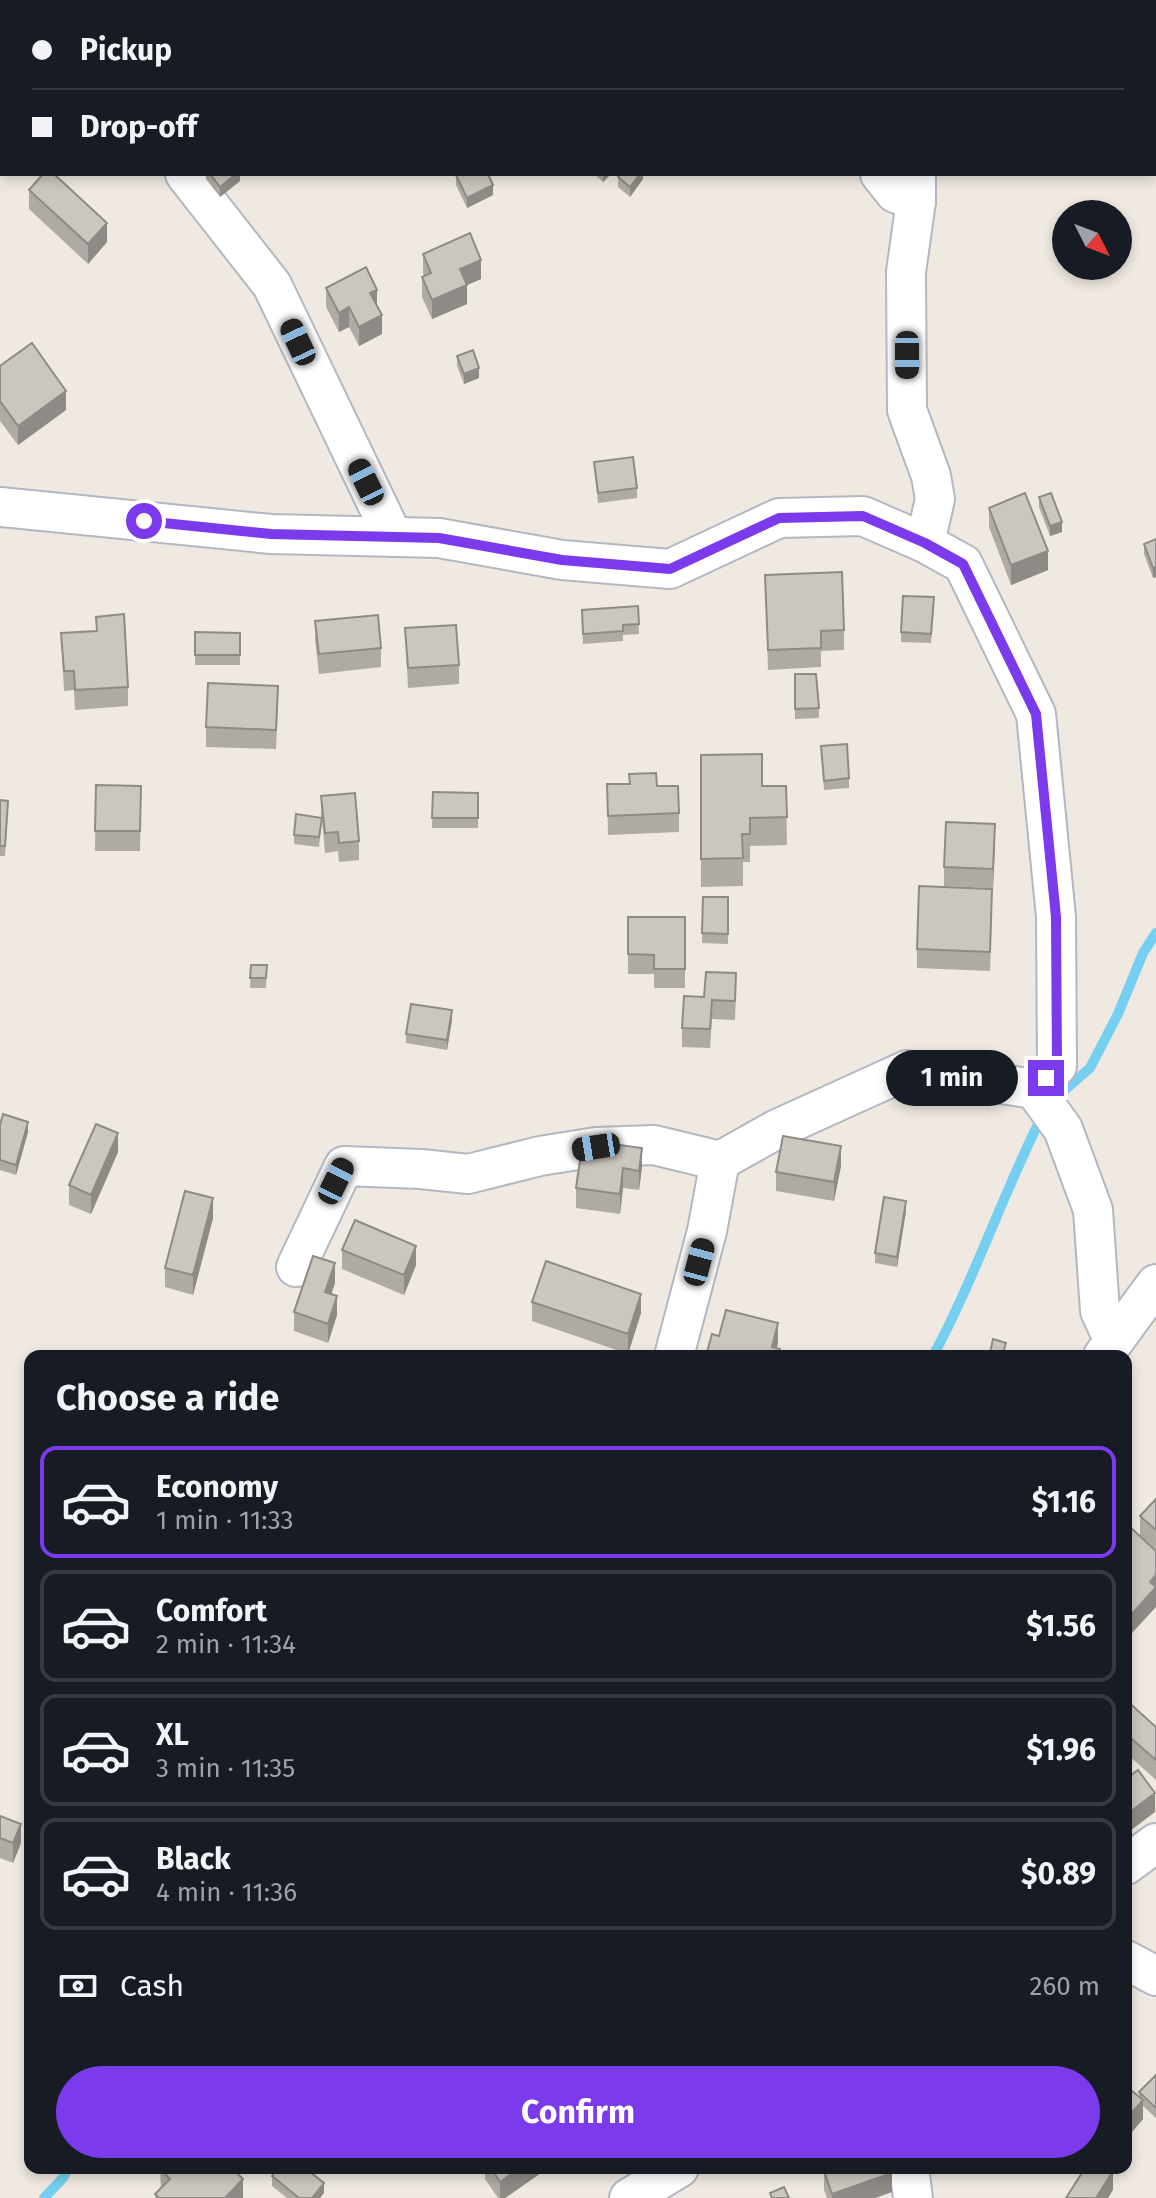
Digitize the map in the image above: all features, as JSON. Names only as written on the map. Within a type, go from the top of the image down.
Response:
[{"type":"street","points":[[187,176],[272,285],[393,537]]},
{"type":"street","points":[[882,176],[895,193],[916,187],[906,272],[907,410],[931,476],[935,499],[925,543]]},
{"type":"street","points":[[0,507],[271,534],[439,538],[562,560],[670,569],[779,518],[863,516],[925,543],[963,564],[1036,714],[1056,917],[1057,1066],[1034,1089]]},
{"type":"street","points":[[296,1267],[344,1166],[468,1174],[540,1156],[596,1147],[654,1145],[720,1161],[777,1129],[907,1070],[1034,1089],[1063,1129],[1093,1210],[1100,1311],[1108,1348]]},
{"type":"street","points":[[676,1350],[707,1231],[720,1161]]},
{"type":"street","points":[[1108,1348],[1156,1284]]},
{"type":"street","points":[[1132,1861],[1156,1843]]},
{"type":"street","points":[[1132,1963],[1156,1976]]},
{"type":"street","points":[[629,2198],[669,2174]]},
{"type":"street","points":[[910,2174],[913,2198]]},
{"type":"building","points":[[41,176],[56,176],[107,223],[88,244],[29,190]]},
{"type":"building","points":[[212,176],[234,176],[220,187]]},
{"type":"building","points":[[456,176],[489,176],[493,185],[467,198]]},
{"type":"building","points":[[619,176],[638,176],[630,187]]},
{"type":"building","points":[[470,233],[481,260],[460,269],[467,285],[432,300],[422,277],[431,273],[423,254]]},
{"type":"building","points":[[366,267],[377,290],[370,293],[382,315],[359,327],[349,307],[339,313],[326,288]]},
{"type":"building","points":[[32,343],[66,391],[18,426],[0,401],[0,366]]},
{"type":"building","points":[[473,350],[479,368],[464,374],[457,356]]},
{"type":"building","points":[[633,457],[637,488],[598,493],[594,462]]},
{"type":"building","points":[[1025,493],[1048,551],[1011,565],[989,508]]},
{"type":"building","points":[[1051,493],[1062,522],[1050,526],[1039,497]]},
{"type":"building","points":[[1156,539],[1156,567],[1153,568],[1144,544]]},
{"type":"building","points":[[842,572],[844,630],[821,631],[821,648],[768,650],[765,575]]},
{"type":"building","points":[[903,596],[934,597],[931,634],[901,632]]},
{"type":"building","points":[[638,606],[639,624],[623,625],[623,631],[583,634],[582,610]]},
{"type":"building","points":[[124,614],[128,687],[75,690],[74,671],[64,671],[61,633],[97,631],[96,617]]},
{"type":"building","points":[[378,615],[381,648],[319,654],[315,621]]},
{"type":"building","points":[[456,625],[459,665],[408,668],[405,628]]},
{"type":"building","points":[[195,632],[240,633],[240,655],[195,655]]},
{"type":"building","points":[[795,674],[816,674],[819,708],[795,709]]},
{"type":"building","points":[[208,683],[278,686],[276,730],[206,727]]},
{"type":"building","points":[[847,744],[849,778],[824,781],[821,746]]},
{"type":"building","points":[[762,754],[762,786],[786,786],[787,817],[750,818],[750,834],[742,834],[743,858],[701,859],[701,755]]},
{"type":"building","points":[[656,773],[657,786],[678,786],[679,813],[608,816],[607,784],[630,784],[629,774]]},
{"type":"building","points":[[96,785],[141,786],[140,831],[95,831]]},
{"type":"building","points":[[433,792],[478,793],[478,818],[432,818]]},
{"type":"building","points":[[355,793],[359,841],[339,843],[338,832],[325,833],[321,796]]},
{"type":"building","points":[[0,800],[8,801],[5,846],[0,846]]},
{"type":"building","points":[[296,814],[322,818],[319,837],[294,835]]},
{"type":"building","points":[[946,822],[995,824],[993,869],[944,867]]},
{"type":"building","points":[[919,886],[992,889],[990,952],[917,949]]},
{"type":"building","points":[[703,897],[728,897],[728,934],[702,933]]},
{"type":"building","points":[[628,917],[685,917],[685,969],[654,969],[654,955],[628,954]]},
{"type":"building","points":[[251,965],[267,965],[266,978],[250,978]]},
{"type":"building","points":[[706,972],[736,973],[735,1001],[712,1000],[710,1029],[682,1028],[684,996],[704,997]]},
{"type":"building","points":[[411,1004],[452,1010],[447,1040],[406,1034]]},
{"type":"building","points":[[3,1114],[28,1122],[16,1165],[0,1160]]},
{"type":"building","points":[[96,1124],[118,1133],[91,1195],[69,1185]]},
{"type":"building","points":[[783,1136],[841,1146],[834,1182],[776,1172]]},
{"type":"building","points":[[583,1140],[642,1148],[639,1171],[623,1168],[620,1194],[576,1188]]},
{"type":"building","points":[[185,1191],[213,1198],[193,1275],[165,1268]]},
{"type":"building","points":[[884,1197],[906,1201],[897,1257],[875,1253]]},
{"type":"building","points":[[355,1220],[416,1246],[404,1275],[342,1250]]},
{"type":"building","points":[[313,1256],[335,1263],[325,1292],[337,1296],[328,1324],[294,1312]]},
{"type":"building","points":[[546,1261],[641,1294],[628,1334],[532,1302]]},
{"type":"building","points":[[726,1310],[778,1323],[772,1347],[780,1349],[708,1350],[712,1334],[719,1336]]},
{"type":"building","points":[[993,1339],[1006,1343],[1004,1350],[991,1350]]},
{"type":"building","points":[[1156,1499],[1156,1530],[1140,1516]]},
{"type":"building","points":[[1132,1529],[1156,1551],[1156,1575],[1150,1582],[1156,1587],[1132,1614]]},
{"type":"building","points":[[1132,1705],[1156,1727],[1156,1760],[1132,1739]]},
{"type":"building","points":[[1138,1770],[1155,1793],[1132,1810],[1132,1774]]},
{"type":"building","points":[[0,1816],[21,1824],[13,1843],[0,1838]]},
{"type":"building","points":[[1156,2075],[1156,2108],[1139,2092]]},
{"type":"building","points":[[1132,2091],[1143,2100],[1132,2112]]},
{"type":"building","points":[[165,2174],[238,2174],[243,2179],[225,2198],[159,2198],[155,2194],[170,2179]]},
{"type":"building","points":[[313,2174],[324,2183],[312,2198],[299,2198],[272,2176]]},
{"type":"building","points":[[495,2174],[511,2174],[500,2182]]},
{"type":"building","points":[[825,2174],[889,2174],[832,2194]]},
{"type":"building","points":[[1081,2174],[1111,2174],[1096,2198],[1066,2198]]},
{"type":"building","points":[[784,2187],[789,2198],[772,2198],[770,2193]]},
{"type":"waterway","points":[[1052,1101],[1090,1068],[1118,1014],[1143,953],[1156,933]]},
{"type":"waterway","points":[[936,1350],[1043,1114]]},
{"type":"waterway","points":[[44,2198],[65,2174]]},
{"type":"route","points":[[144,521],[271,534],[439,538],[562,560],[670,569],[779,518],[863,516],[925,543],[963,564],[1036,714],[1056,917],[1057,1066],[1046,1078]]}]
